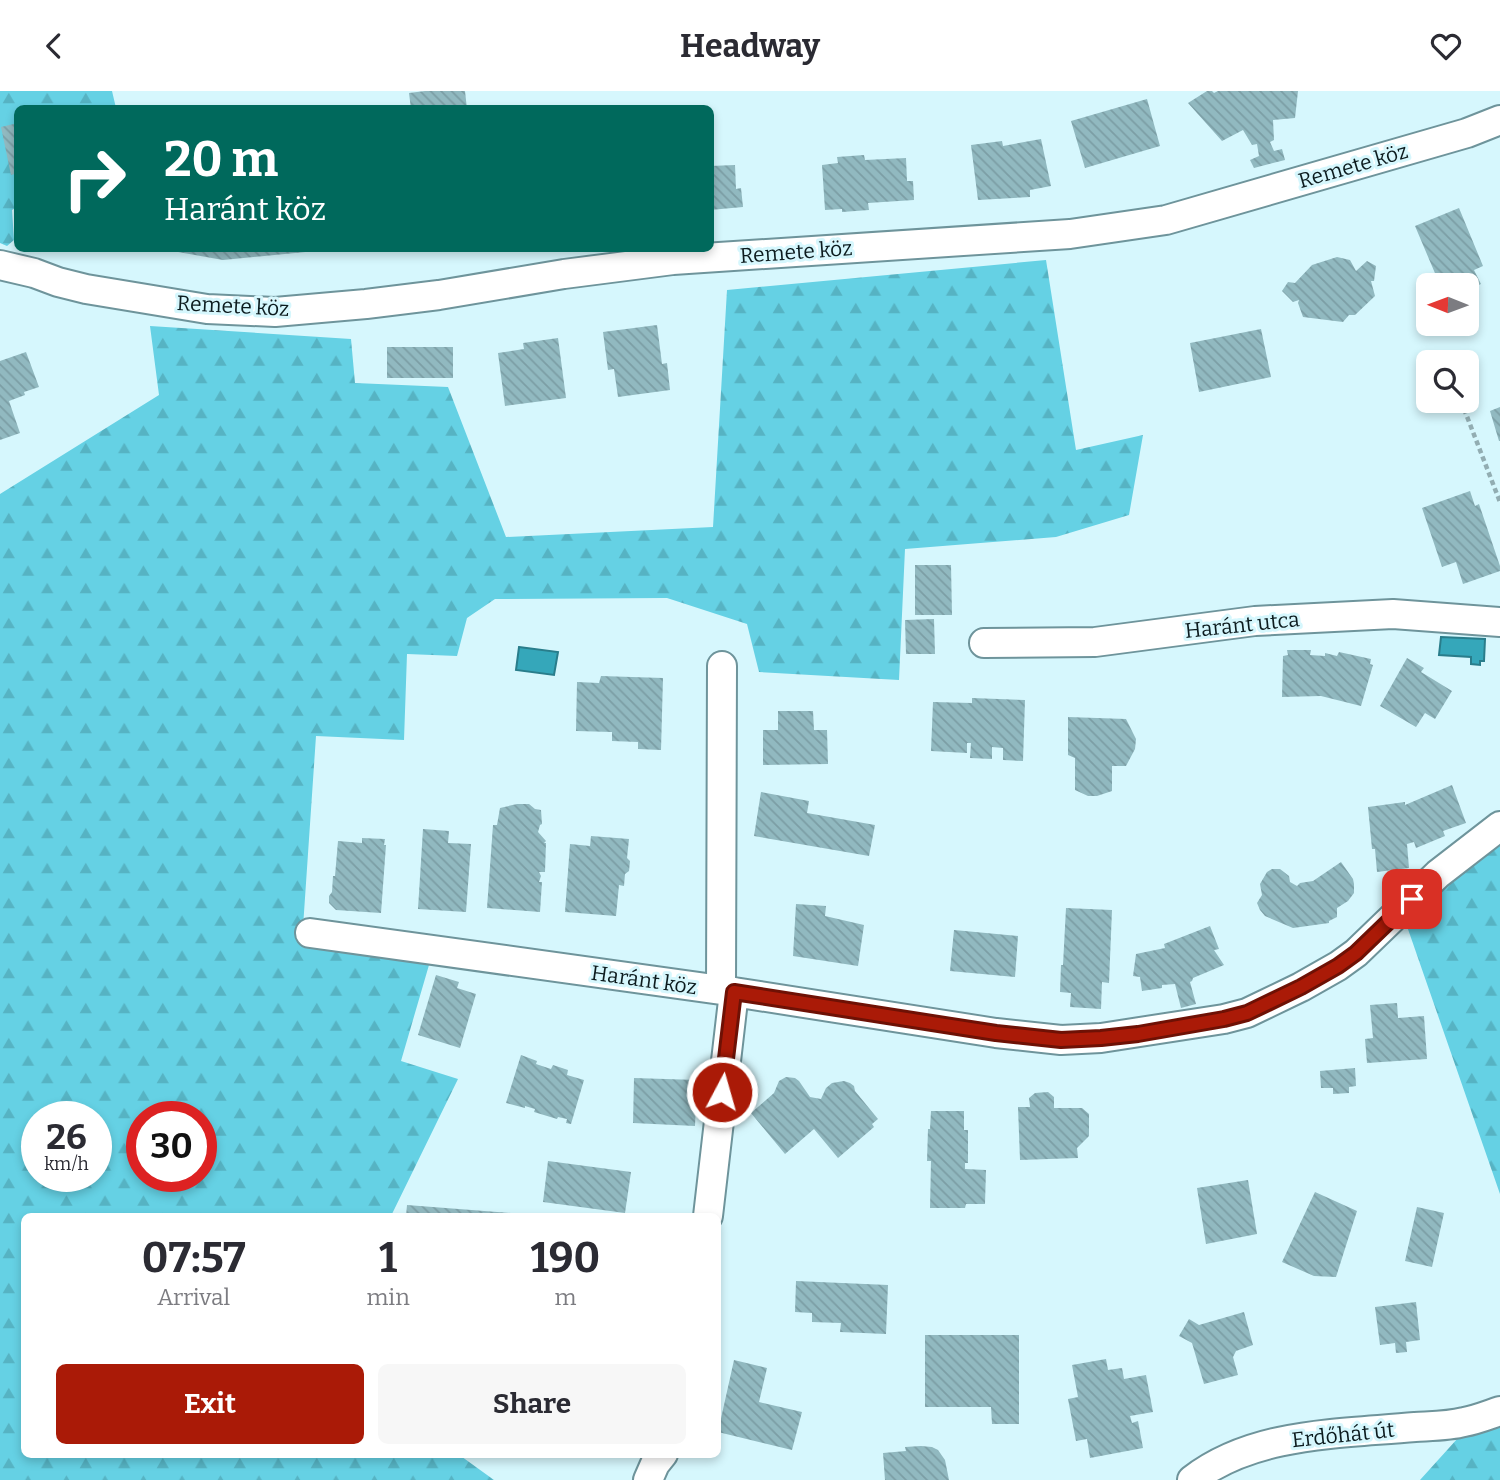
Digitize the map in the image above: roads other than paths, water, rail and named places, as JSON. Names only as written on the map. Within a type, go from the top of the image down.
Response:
[{"type":"street","name":"Remete köz","points":[[0,265],[86,289],[207,309],[275,312],[366,304],[673,260],[1070,234],[1166,220],[1467,133],[1500,120]]},
{"type":"street","name":"Haránt utca","points":[[984,643],[1095,642],[1255,621],[1393,614],[1500,622]]},
{"type":"street","points":[[708,1213],[727,991],[722,666]]},
{"type":"street","name":"Haránt köz","points":[[310,933],[727,991],[996,1033],[1061,1040],[1101,1038],[1224,1019],[1247,1013],[1301,987],[1338,966],[1373,938],[1438,874],[1500,827]]},
{"type":"street","name":"Erdőhát út","points":[[1192,1480],[1204,1470],[1226,1459],[1293,1439],[1462,1423],[1500,1411]]},
{"type":"street","points":[[649,1480],[660,1458]]}]
